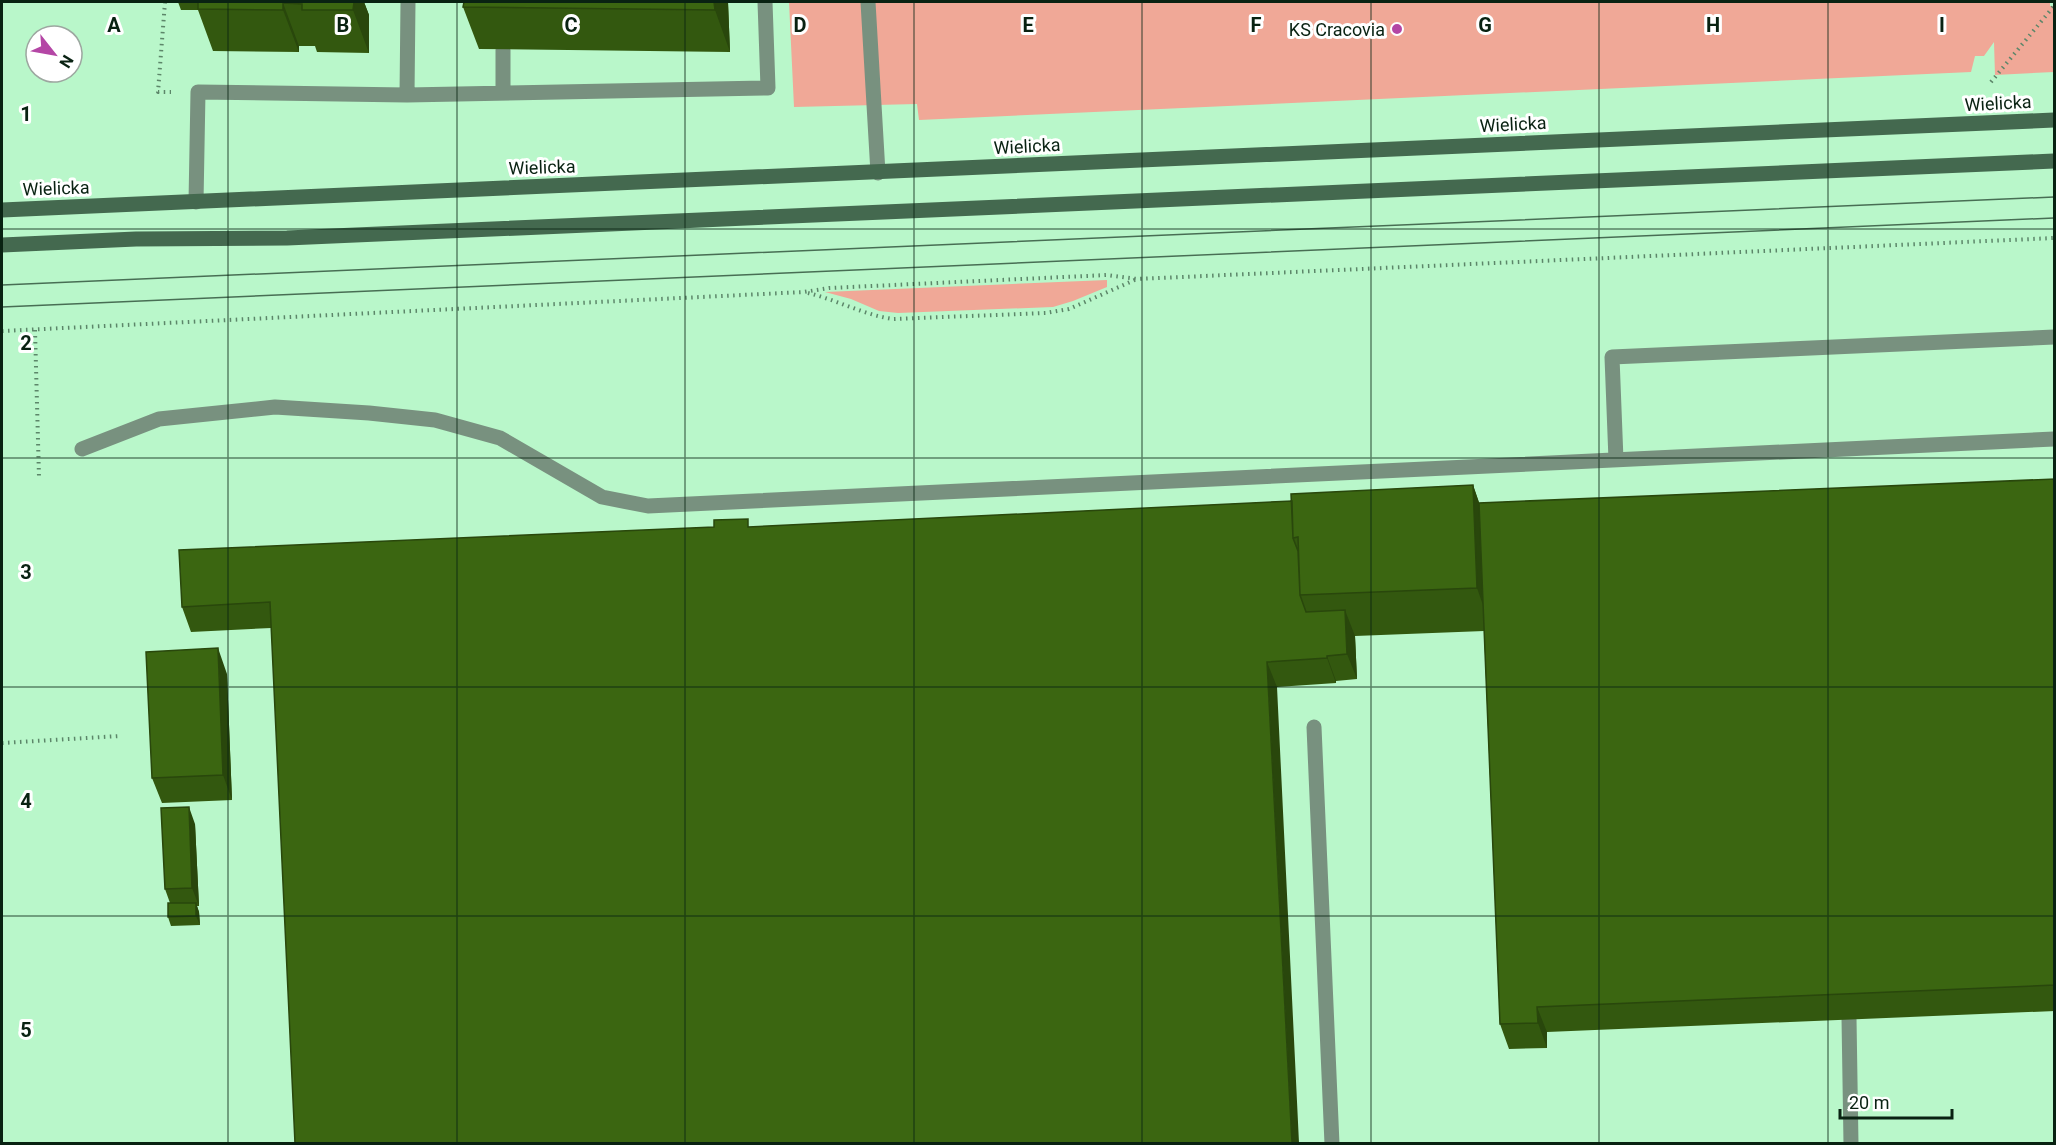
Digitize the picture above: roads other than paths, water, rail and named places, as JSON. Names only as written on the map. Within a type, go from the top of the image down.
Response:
[{"type":"main road","name":"Wielicka","points":[[2,210],[2055,120]]},
{"type":"main road","points":[[2,245],[136,239],[287,238],[2055,161]]},
{"type":"lane","points":[[407,95],[408,2]]},
{"type":"lane","points":[[196,202],[198,92],[407,95],[768,88],[765,2]]},
{"type":"lane","points":[[868,2],[878,172]]},
{"type":"lane","points":[[503,93],[504,50]]},
{"type":"lane","points":[[1616,460],[1612,357],[2055,337]]},
{"type":"lane","points":[[82,449],[159,419],[275,407],[369,413],[435,420],[500,438],[602,497],[648,506],[2055,439]]},
{"type":"lane","points":[[1314,727],[1332,1143]]},
{"type":"lane","points":[[1849,1018],[1851,1143]]},
{"type":"tram line","points":[[2,285],[2054,197]]},
{"type":"tram line","points":[[2,307],[2054,218]]},
{"type":"place","name":"KS Cracovia","points":[[1397,29]]}]
